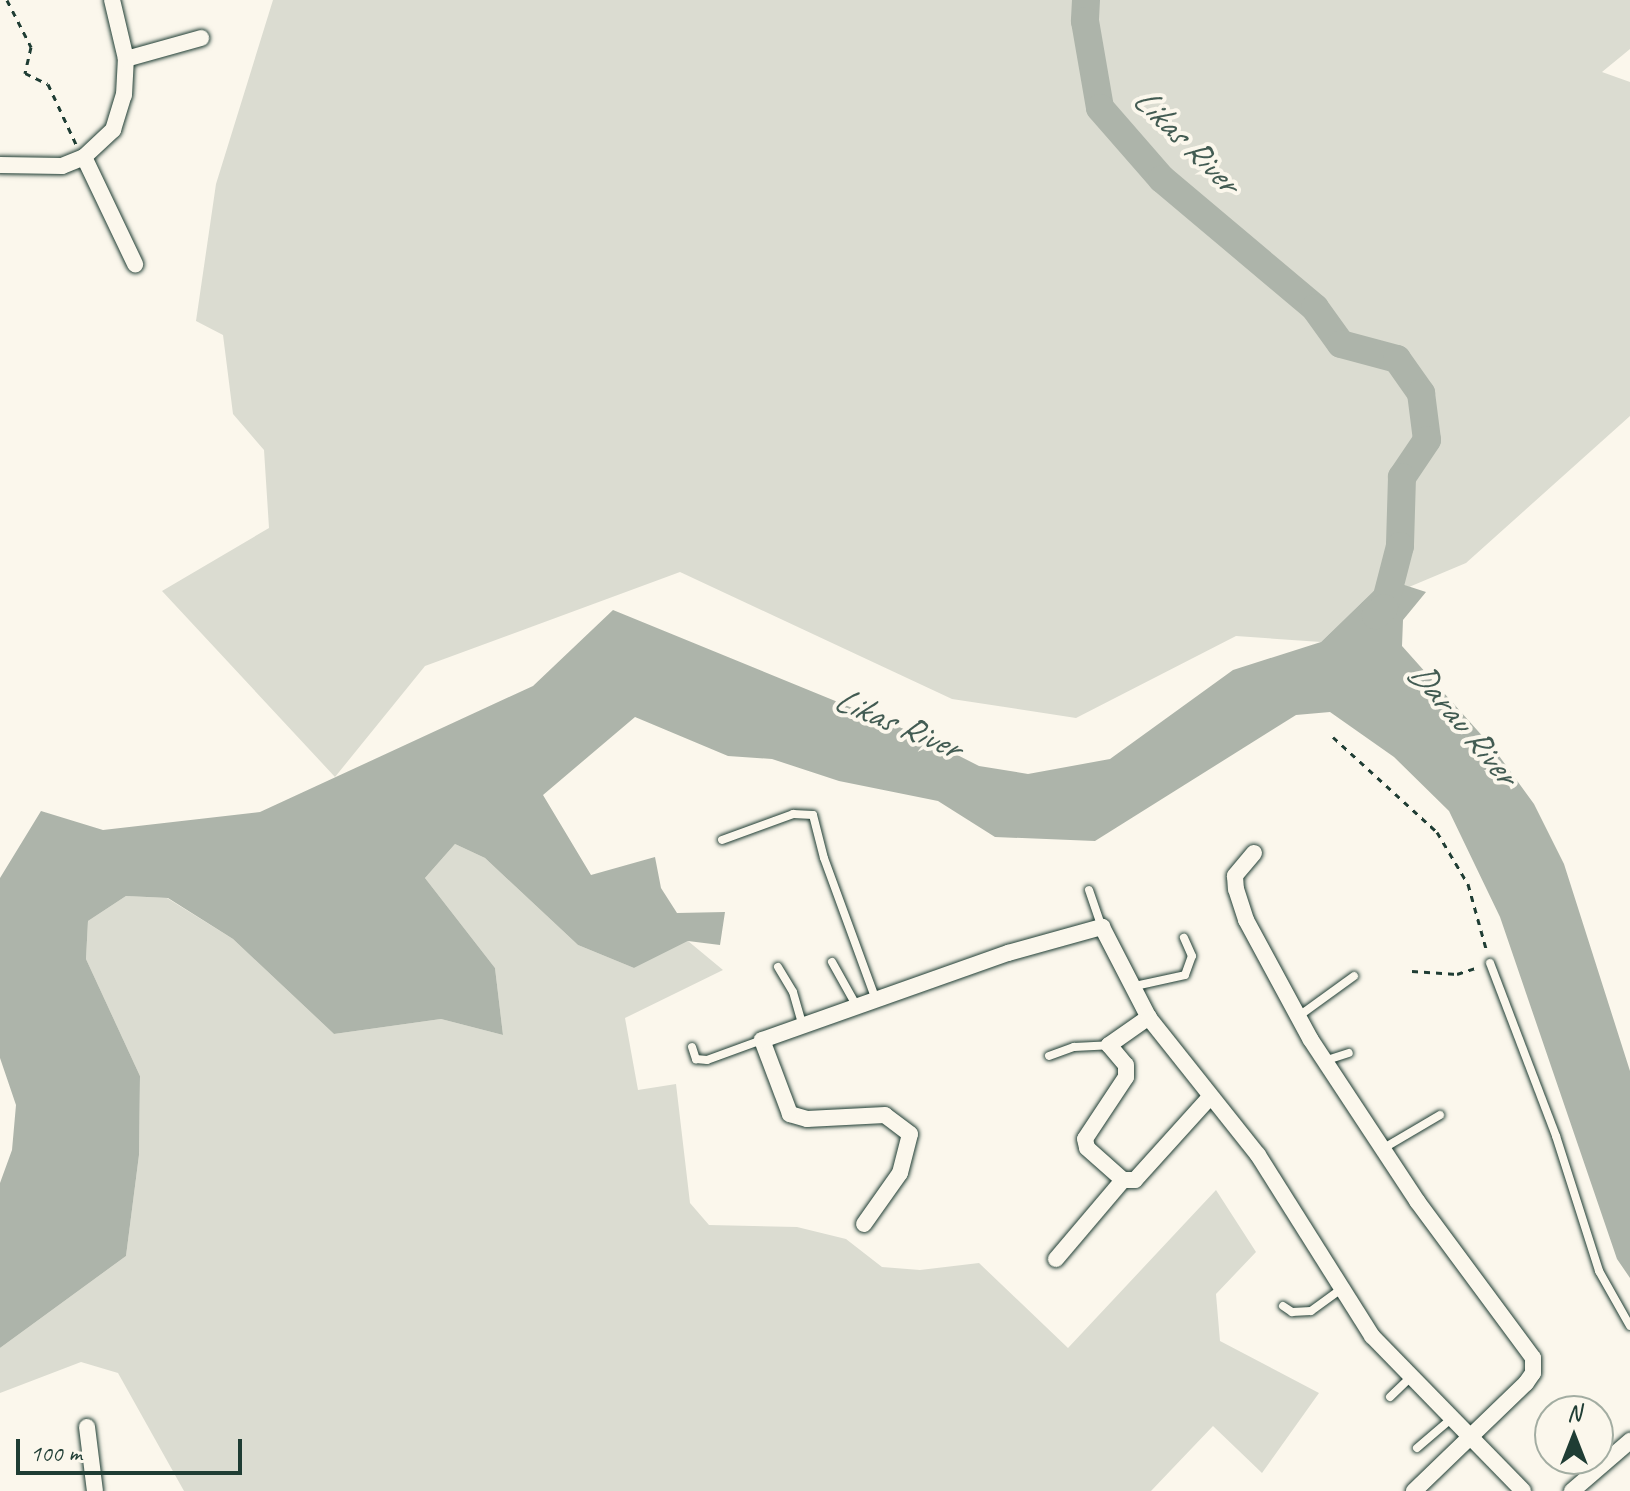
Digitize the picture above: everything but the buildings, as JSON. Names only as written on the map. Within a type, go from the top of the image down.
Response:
[{"type":"street","points":[[0,165],[62,166],[84,157],[113,130],[124,95],[126,59],[112,0]]},
{"type":"street","points":[[126,59],[201,38]]},
{"type":"street","points":[[84,157],[135,264]]},
{"type":"street","points":[[1254,853],[1235,876],[1236,889],[1246,920],[1298,1017],[1323,1061],[1447,1245],[1533,1358],[1533,1373],[1526,1383],[1414,1491]]},
{"type":"street","points":[[864,1224],[900,1173],[910,1134],[903,1124],[885,1115],[807,1119],[790,1114],[762,1040],[875,997],[1102,927],[1149,1017],[1258,1155],[1339,1291],[1410,1378],[1523,1491]]},
{"type":"street","points":[[1123,1180],[1085,1143],[1126,1077],[1126,1065],[1109,1045],[1149,1017]]},
{"type":"street","points":[[1056,1259],[1123,1180],[1142,1175],[1210,1097]]},
{"type":"street","points":[[87,1427],[95,1491]]},
{"type":"street","points":[[1572,1491],[1630,1441]]},
{"type":"lane","points":[[722,840],[793,814],[813,815],[824,858],[875,997]]},
{"type":"lane","points":[[1089,890],[1102,927]]},
{"type":"lane","points":[[1135,986],[1185,975],[1192,956],[1184,938]]},
{"type":"lane","points":[[832,962],[856,1005]]},
{"type":"lane","points":[[1490,963],[1556,1136],[1599,1271],[1630,1326]]},
{"type":"lane","points":[[778,967],[793,992],[802,1024]]},
{"type":"lane","points":[[1298,1017],[1354,976]]},
{"type":"lane","points":[[692,1047],[696,1059],[707,1060],[762,1040]]},
{"type":"lane","points":[[1049,1056],[1074,1047],[1109,1045]]},
{"type":"lane","points":[[1323,1061],[1349,1053]]},
{"type":"lane","points":[[1384,1148],[1440,1115]]},
{"type":"lane","points":[[1283,1306],[1292,1312],[1311,1311],[1339,1291]]},
{"type":"lane","points":[[1390,1397],[1410,1378]]},
{"type":"lane","points":[[1417,1448],[1451,1419]]},
{"type":"path","points":[[7,0],[31,47],[25,73],[48,84],[84,157]]},
{"type":"path","points":[[1333,737],[1437,832],[1468,884],[1490,963],[1457,974],[1412,971]]},
{"type":"shaded area","points":[[273,0],[1630,0],[1630,49],[1602,72],[1630,82],[1630,416],[1466,563],[1409,587],[1386,579],[1321,642],[1236,636],[1076,718],[952,699],[680,572],[425,666],[335,777],[162,591],[269,528],[264,450],[233,414],[223,335],[196,321],[216,184]]},
{"type":"shaded area","points":[[455,844],[485,858],[578,945],[634,968],[688,941],[723,970],[625,1018],[638,1090],[676,1084],[690,1203],[709,1225],[797,1227],[846,1239],[882,1267],[920,1270],[979,1263],[1068,1348],[1216,1190],[1256,1252],[1216,1294],[1220,1341],[1319,1393],[1262,1473],[1213,1426],[1151,1491],[184,1491],[118,1373],[81,1362],[0,1393],[0,1348],[126,1256],[139,1155],[140,1076],[86,959],[88,921],[126,896],[167,898],[233,939],[334,1034],[441,1019],[503,1035],[495,968],[425,878]]},
{"type":"water","name":"Darau River","points":[[1386,579],[1426,592],[1403,620],[1402,646],[1494,749],[1534,804],[1564,864],[1630,1071],[1630,1278],[1617,1259],[1500,917],[1449,811],[1394,757],[1330,712],[1296,715],[1095,841],[995,837],[938,801],[839,781],[772,759],[728,756],[635,717],[543,795],[591,875],[655,857],[661,888],[677,913],[725,912],[720,945],[688,941],[634,968],[578,945],[485,858],[455,844],[425,878],[495,968],[503,1035],[441,1019],[334,1034],[233,939],[168,898],[126,896],[88,921],[86,959],[140,1076],[139,1155],[126,1256],[0,1348],[0,1183],[12,1150],[16,1105],[0,1058],[0,878],[41,811],[103,830],[260,812],[533,686],[613,610],[916,734],[979,766],[1028,774],[1110,759],[1233,670],[1321,642]]},
{"type":"waterway","name":"Likas River","points":[[1086,0],[1085,21],[1100,108],[1162,179],[1315,308],[1341,344],[1397,359],[1421,393],[1427,440],[1402,477],[1400,546],[1384,608],[1376,615]]}]
